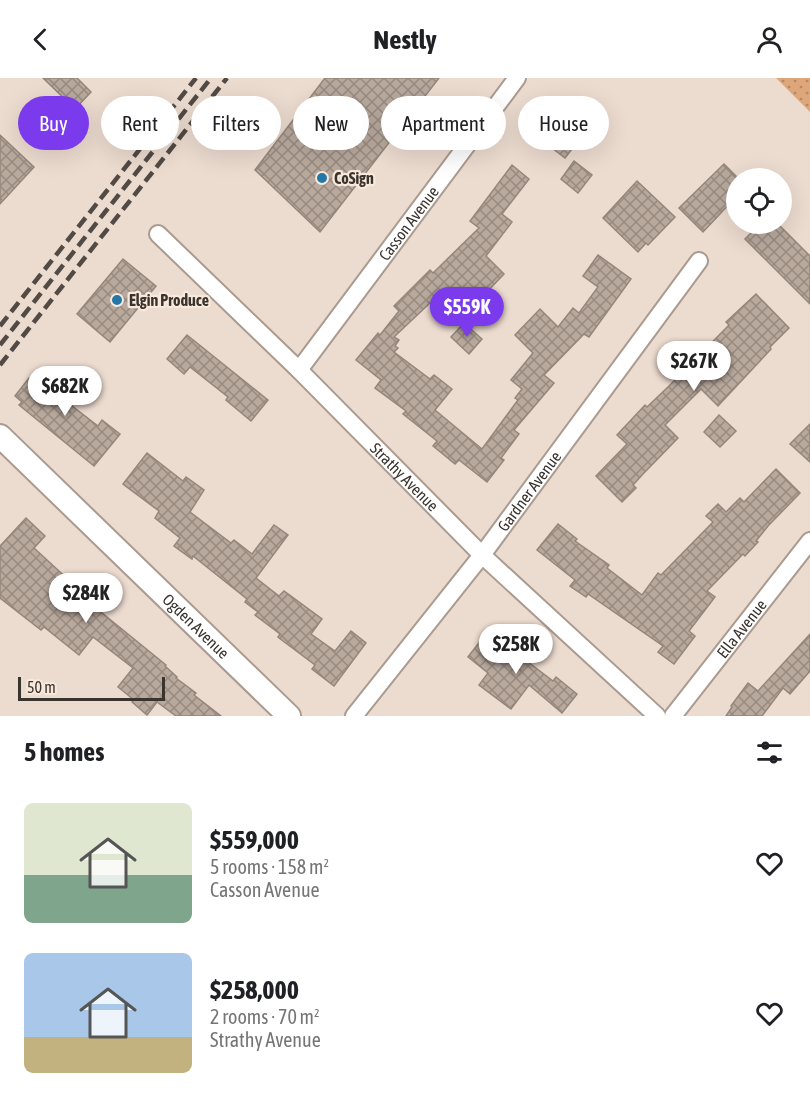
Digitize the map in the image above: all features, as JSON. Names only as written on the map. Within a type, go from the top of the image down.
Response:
[{"type":"street","name":"Casson Avenue","points":[[299,370],[518,78]]},
{"type":"street","name":"Strathy Avenue","points":[[158,234],[299,370],[482,555],[657,716]]},
{"type":"street","name":"Gardner Avenue","points":[[354,716],[482,555],[699,261]]},
{"type":"street","name":"Ogden Avenue","points":[[0,436],[289,716]]},
{"type":"street","name":"Ella Avenue","points":[[674,716],[810,541]]},
{"type":"shaded area","points":[[776,78],[810,78],[810,112]]},
{"type":"building","points":[[43,78],[77,78],[91,92],[87,96],[62,96]]},
{"type":"building","points":[[325,78],[439,78],[425,96],[381,96],[381,150],[383,150],[320,232],[255,170],[270,150],[281,150],[281,136],[293,120],[293,150],[369,150],[369,96],[311,96]]},
{"type":"building","points":[[0,135],[34,167],[0,204]]},
{"type":"building","points":[[555,150],[571,150],[565,158]]},
{"type":"building","points":[[574,161],[592,175],[578,193],[561,179]]},
{"type":"building","points":[[724,164],[728,168],[726,168],[726,208],[703,232],[679,208]]},
{"type":"building","points":[[512,165],[529,179],[502,214],[512,222],[486,256],[504,274],[483,296],[474,287],[446,317],[431,302],[394,337],[399,340],[395,346],[398,348],[394,352],[430,379],[434,375],[452,389],[435,410],[482,449],[518,400],[515,398],[522,389],[511,380],[533,353],[515,335],[540,309],[558,327],[573,308],[579,313],[598,287],[583,276],[598,255],[631,279],[589,337],[584,334],[544,375],[554,383],[514,430],[519,434],[501,458],[504,460],[487,482],[459,460],[455,464],[433,446],[437,441],[403,414],[406,411],[375,388],[381,380],[356,360],[399,311],[394,306],[430,270],[433,273],[479,228],[470,221]]},
{"type":"building","points":[[637,181],[675,217],[638,252],[603,218]]},
{"type":"building","points":[[750,234],[788,234],[810,256],[810,304],[745,239]]},
{"type":"building","name":"Elgin Produce","points":[[123,259],[156,286],[110,342],[77,314]]},
{"type":"building","points":[[756,294],[789,328],[718,406],[701,389],[665,425],[678,438],[633,485],[636,488],[622,502],[596,476],[627,444],[617,435],[645,405],[647,407],[669,386],[729,325],[726,322]]},
{"type":"building","points":[[464,323],[482,339],[469,354],[451,337]]},
{"type":"building","points":[[187,335],[268,400],[251,421],[226,400],[228,397],[190,367],[184,374],[167,359]]},
{"type":"building","points":[[49,367],[68,382],[58,395],[98,426],[102,420],[120,434],[94,466],[19,405],[22,402],[15,396],[29,378],[36,384]]},
{"type":"building","points":[[719,415],[736,431],[720,447],[704,432]]},
{"type":"building","points":[[810,424],[810,462],[790,444]]},
{"type":"building","points":[[147,453],[183,481],[186,477],[204,490],[190,512],[231,543],[234,540],[252,554],[274,525],[288,535],[256,578],[279,596],[284,591],[322,619],[311,634],[335,651],[351,631],[366,643],[334,686],[312,669],[315,665],[278,637],[280,634],[255,615],[258,612],[245,602],[247,599],[193,556],[192,559],[174,546],[180,538],[155,518],[159,511],[123,484]]},
{"type":"building","points":[[776,469],[800,493],[768,526],[745,556],[743,554],[707,591],[715,597],[689,631],[695,636],[674,664],[658,652],[663,646],[588,594],[586,597],[570,586],[575,580],[537,550],[558,524],[577,539],[575,541],[609,565],[607,568],[642,595],[658,573],[661,575],[713,522],[706,516],[718,504],[726,512],[740,498],[744,502]]},
{"type":"building","points":[[26,518],[45,536],[34,548],[72,583],[70,585],[98,606],[96,608],[166,665],[176,678],[196,693],[194,695],[221,716],[176,716],[157,702],[147,715],[118,687],[133,668],[93,637],[79,655],[44,627],[41,630],[0,598],[0,546]]},
{"type":"building","points":[[489,630],[553,681],[556,677],[577,694],[562,713],[529,685],[511,709],[479,685],[488,673],[468,657]]},
{"type":"building","points":[[810,634],[810,671],[790,694],[783,688],[762,716],[726,716],[748,683],[758,691]]},
{"type":"railway","points":[[0,326],[196,78]]},
{"type":"railway","points":[[0,345],[211,78]]},
{"type":"railway","points":[[0,365],[227,78]]},
{"type":"place","name":"CoSign","points":[[322,178]]},
{"type":"place","name":"Elgin Produce","points":[[117,300]]}]
